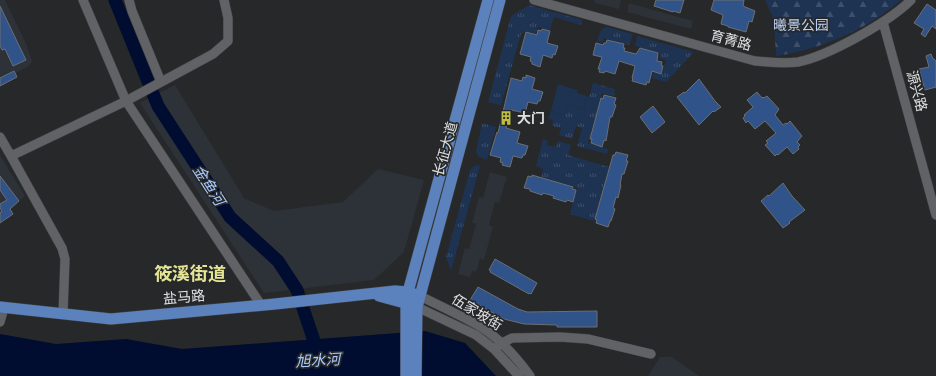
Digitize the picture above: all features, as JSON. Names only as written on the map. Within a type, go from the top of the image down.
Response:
[{"type":"main road","name":"长征大道","points":[[412,305],[408,292],[488,0]]},
{"type":"main road","name":"长征大道","points":[[412,305],[420,296],[500,0]]},
{"type":"main road","name":"盐马路","points":[[2,307],[111,319],[330,299],[395,291],[408,292],[420,296]]},
{"type":"main road","points":[[370,294],[412,305],[406,376]]},
{"type":"main road","points":[[411,321],[416,376]]},
{"type":"street","points":[[83,0],[126,102],[261,305]]},
{"type":"street","points":[[129,0],[132,11],[161,82]]},
{"type":"street","points":[[11,156],[126,102],[213,54],[228,41],[228,18],[224,0]]},
{"type":"street","name":"育菁路","points":[[534,0],[755,61],[784,64],[800,61],[844,44],[883,22],[910,0]]},
{"type":"street","name":"源兴路","points":[[883,22],[936,215]]},
{"type":"street","points":[[0,137],[62,248],[65,259],[63,314]]},
{"type":"street","name":"伍家坡街","points":[[420,296],[482,328],[502,343],[530,376]]},
{"type":"street","name":"伍家坡街","points":[[412,305],[476,335],[494,349],[519,376]]},
{"type":"street","points":[[0,322],[2,307]]},
{"type":"street","points":[[494,349],[512,338],[560,337],[588,338],[652,354]]},
{"type":"shaded area","points":[[0,0],[5,0],[27,46],[32,61],[29,66],[16,73],[17,77],[0,86]]},
{"type":"shaded area","points":[[594,0],[621,0],[619,9],[595,3]]},
{"type":"shaded area","points":[[629,3],[693,21],[691,29],[627,12]]},
{"type":"shaded area","points":[[175,85],[244,198],[274,211],[343,202],[378,169],[424,180],[404,252],[374,280],[264,293],[140,103]]},
{"type":"shaded area","points":[[0,155],[25,196],[10,208],[13,214],[0,223]]},
{"type":"shaded area","points":[[490,172],[507,177],[499,203],[495,202],[489,225],[493,227],[484,260],[480,259],[476,272],[472,271],[470,277],[458,274],[465,248],[469,249],[476,224],[472,223],[479,197],[483,198]]},
{"type":"shaded area","points":[[660,357],[672,357],[699,376],[648,376]]},
{"type":"green space","name":"曦景公园","points":[[765,0],[901,0],[874,20],[842,37],[809,49],[776,56],[774,20]]},
{"type":"green space","points":[[529,5],[582,20],[581,25],[554,17],[550,30],[538,27],[536,34],[526,31],[521,34],[501,105],[488,102],[511,16]]},
{"type":"green space","points":[[607,27],[633,34],[629,45],[604,38],[603,43],[597,41],[601,30]]},
{"type":"green space","points":[[637,36],[694,52],[666,82],[652,78],[654,72],[662,74],[666,60],[659,58],[660,53],[635,46]]},
{"type":"green space","points":[[593,83],[615,89],[614,96],[602,93],[588,143],[608,149],[607,154],[577,146],[582,128],[576,126],[572,139],[559,135],[561,128],[552,126],[553,120],[548,119],[551,111],[564,115],[567,105],[584,110],[587,96],[589,97]]},
{"type":"green space","points":[[558,84],[577,90],[577,93],[587,96],[584,110],[567,105],[564,115],[551,111]]},
{"type":"green space","points":[[482,123],[496,127],[487,160],[479,157],[476,152]]},
{"type":"green space","points":[[543,139],[548,141],[547,145],[556,147],[558,141],[571,145],[568,155],[609,167],[594,221],[570,214],[577,188],[541,178],[543,169],[536,166]]},
{"type":"green space","points":[[474,166],[480,166],[451,271],[446,257],[470,170]]},
{"type":"water","name":"旭水河","points":[[425,331],[465,343],[496,376],[0,376],[0,334],[56,344],[126,339],[182,349]]},
{"type":"building","points":[[656,0],[684,0],[680,13],[654,6]]},
{"type":"building","points":[[714,0],[744,0],[743,6],[755,11],[752,22],[749,21],[746,32],[721,24],[723,15],[711,10]]},
{"type":"building","points":[[927,4],[936,10],[936,29],[932,26],[925,37],[921,34],[924,29],[914,23]]},
{"type":"building","points":[[0,6],[26,60],[13,66],[5,49],[2,50],[0,46]]},
{"type":"building","points":[[542,29],[550,31],[547,43],[558,46],[555,55],[553,54],[552,58],[543,55],[540,67],[532,64],[530,61],[531,57],[520,54],[526,32],[537,35],[538,30],[541,31]]},
{"type":"building","points":[[607,40],[624,44],[624,51],[636,54],[640,48],[658,53],[657,61],[662,62],[661,65],[663,66],[661,74],[652,71],[649,83],[647,82],[646,85],[632,81],[635,66],[619,61],[615,74],[605,71],[604,73],[599,72],[600,69],[598,69],[602,57],[593,55],[596,43],[603,45]]},
{"type":"building","points":[[931,54],[933,59],[936,61],[936,87],[925,90],[919,69],[929,67],[926,56]]},
{"type":"building","points":[[14,71],[17,77],[0,86],[0,78]]},
{"type":"building","points":[[526,75],[535,78],[532,89],[543,92],[540,101],[538,101],[537,104],[528,102],[525,113],[511,110],[506,128],[520,132],[517,143],[528,146],[525,155],[523,155],[522,158],[513,156],[510,167],[502,165],[503,163],[500,162],[501,158],[490,155],[497,132],[498,133],[511,78],[522,81],[523,77],[526,78]]},
{"type":"building","points":[[699,79],[721,107],[714,112],[713,111],[699,125],[677,97],[684,92],[685,93]]},
{"type":"building","points":[[757,92],[762,98],[767,96],[779,109],[775,115],[783,125],[790,121],[802,136],[797,142],[800,145],[798,147],[799,149],[793,154],[787,147],[775,156],[765,145],[768,143],[766,141],[776,133],[765,121],[755,129],[748,121],[746,123],[743,118],[745,116],[744,115],[753,107],[747,100]]},
{"type":"building","points":[[604,95],[616,98],[614,104],[616,105],[612,117],[610,117],[606,141],[604,140],[602,147],[591,143],[592,139],[590,139],[601,98],[603,99]]},
{"type":"building","points":[[653,106],[665,122],[652,133],[640,117]]},
{"type":"building","points":[[616,152],[628,155],[626,161],[628,161],[624,174],[622,174],[618,198],[616,197],[613,208],[615,209],[608,227],[596,223],[597,220],[595,219],[613,155],[615,155]]},
{"type":"building","points":[[532,175],[573,187],[572,189],[576,190],[573,202],[567,200],[566,202],[553,198],[554,196],[543,193],[542,195],[530,191],[530,189],[524,188],[528,176],[532,177]]},
{"type":"building","points":[[0,176],[19,201],[10,209],[13,214],[0,223],[0,213],[2,211],[0,204],[7,200],[0,190]]},
{"type":"building","points":[[783,183],[792,196],[805,210],[783,228],[761,201]]},
{"type":"building","points":[[495,259],[537,283],[531,294],[490,272],[491,271],[489,270]]},
{"type":"building","points":[[478,287],[518,309],[527,312],[597,311],[597,327],[557,327],[557,325],[524,324],[504,319],[470,300]]},
{"type":"waterway","name":"金鱼河","points":[[115,0],[158,106],[230,217],[278,261],[297,290],[319,356]]},
{"type":"place","name":"大门","points":[[506,118]]},
{"type":"district","name":"筱溪街道","points":[[190,273]]}]
